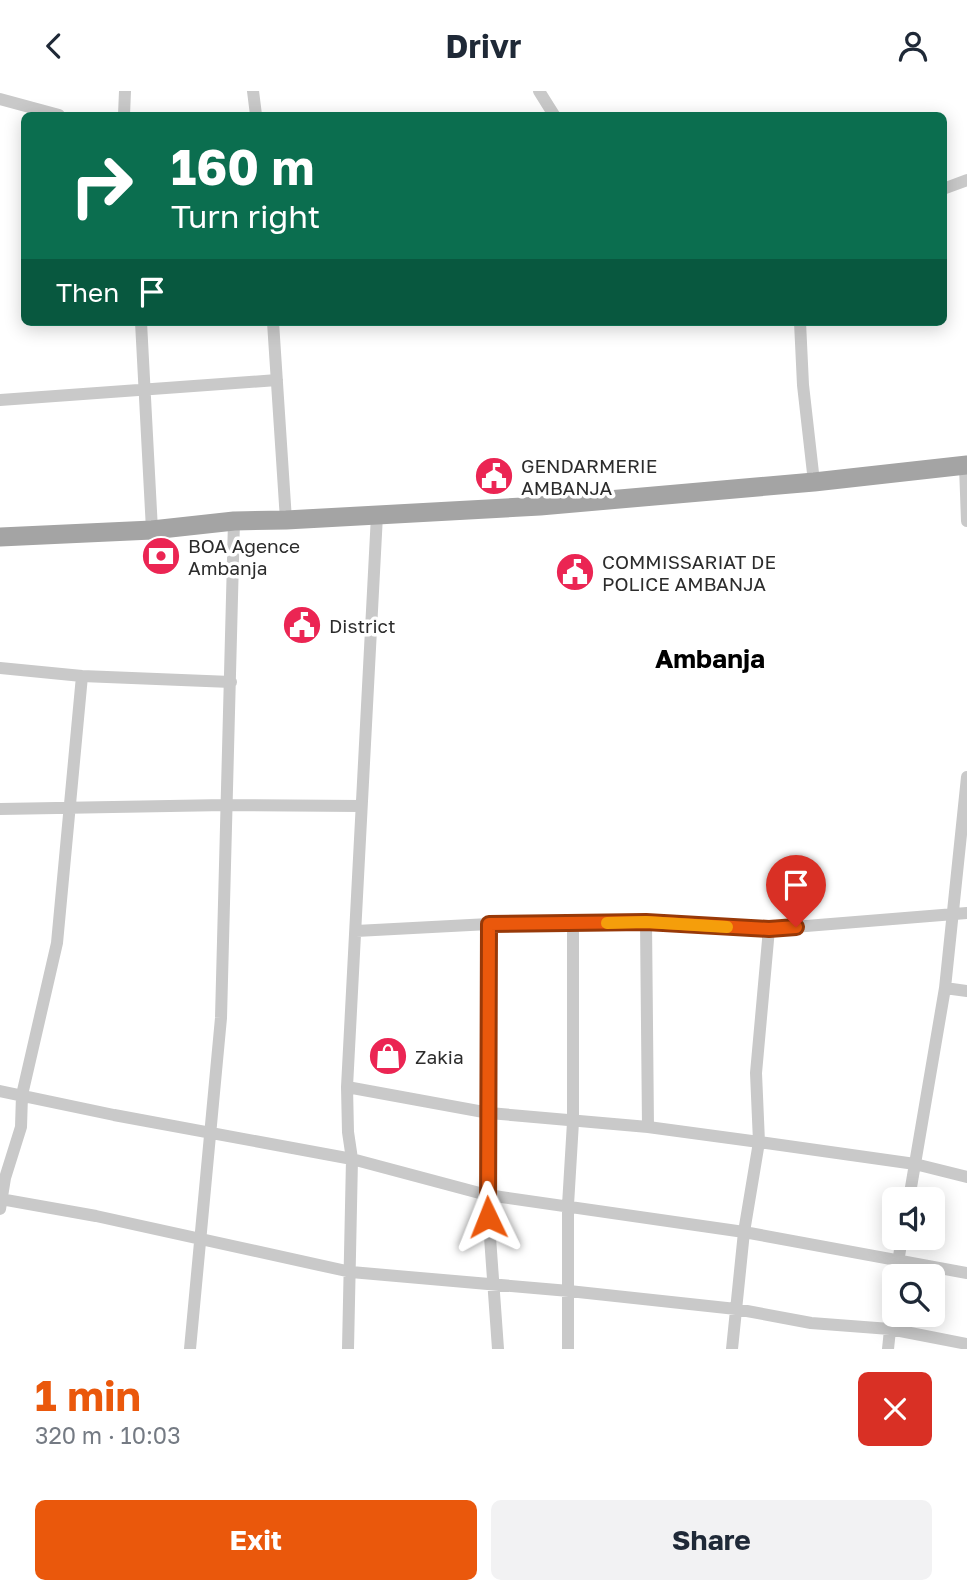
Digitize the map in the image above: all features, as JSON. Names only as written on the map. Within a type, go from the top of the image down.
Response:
[{"type":"main road","points":[[0,537],[152,530],[234,521],[540,506],[814,482],[966,464]]},
{"type":"street","points":[[124,112],[125,91]]},
{"type":"street","points":[[253,91],[256,112]]},
{"type":"street","points":[[539,91],[552,112]]},
{"type":"street","points":[[0,99],[48,112]]},
{"type":"street","points":[[947,188],[967,180]]},
{"type":"street","points":[[141,326],[152,530]]},
{"type":"street","points":[[273,326],[286,520]]},
{"type":"street","points":[[800,326],[803,385],[814,482]]},
{"type":"street","points":[[0,400],[276,380]]},
{"type":"street","points":[[966,464],[967,521]]},
{"type":"street","points":[[348,1349],[352,1159],[348,1132],[347,1087],[377,515]]},
{"type":"street","points":[[190,1349],[221,1018],[234,521]]},
{"type":"street","points":[[0,668],[82,676],[231,682]]},
{"type":"street","points":[[0,1209],[0,1199],[21,1127],[22,1095],[57,943],[82,676]]},
{"type":"street","points":[[911,1187],[944,988],[967,777]]},
{"type":"street","points":[[0,809],[226,805],[361,806]]},
{"type":"street","points":[[356,931],[489,924],[646,922],[769,929],[967,913]]},
{"type":"street","points":[[646,922],[648,1128]]},
{"type":"street","points":[[489,924],[487,1195],[498,1349]]},
{"type":"street","points":[[568,1349],[568,1205],[573,1122],[573,924]]},
{"type":"street","points":[[732,1349],[744,1232],[759,1142],[756,1073],[769,929]]},
{"type":"street","points":[[944,988],[967,991]]},
{"type":"street","points":[[347,1087],[489,1113],[648,1128],[915,1164],[967,1177]]},
{"type":"street","points":[[0,1091],[352,1159],[487,1195],[744,1232],[967,1273]]},
{"type":"street","points":[[0,1199],[96,1216],[351,1272],[736,1309],[811,1323],[890,1329],[967,1344]]},
{"type":"street","points":[[897,1264],[900,1250]]},
{"type":"street","points":[[888,1349],[890,1329]]},
{"type":"slow traffic","points":[[607,923],[646,922],[727,927]]},
{"type":"place","name":"GENDARMERIE AMBANJA","points":[[494,476]]},
{"type":"place","name":"BOA Agence Ambanja","points":[[161,556]]},
{"type":"place","name":"COMMISSARIAT DE POLICE AMBANJA","points":[[575,572]]},
{"type":"place","name":"District","points":[[302,625]]},
{"type":"place","name":"Zakia","points":[[388,1056]]},
{"type":"district","name":"Ambanja","points":[[710,658]]},
{"type":"route","points":[[488,1217],[489,924],[646,922],[769,929],[796,927]]}]
